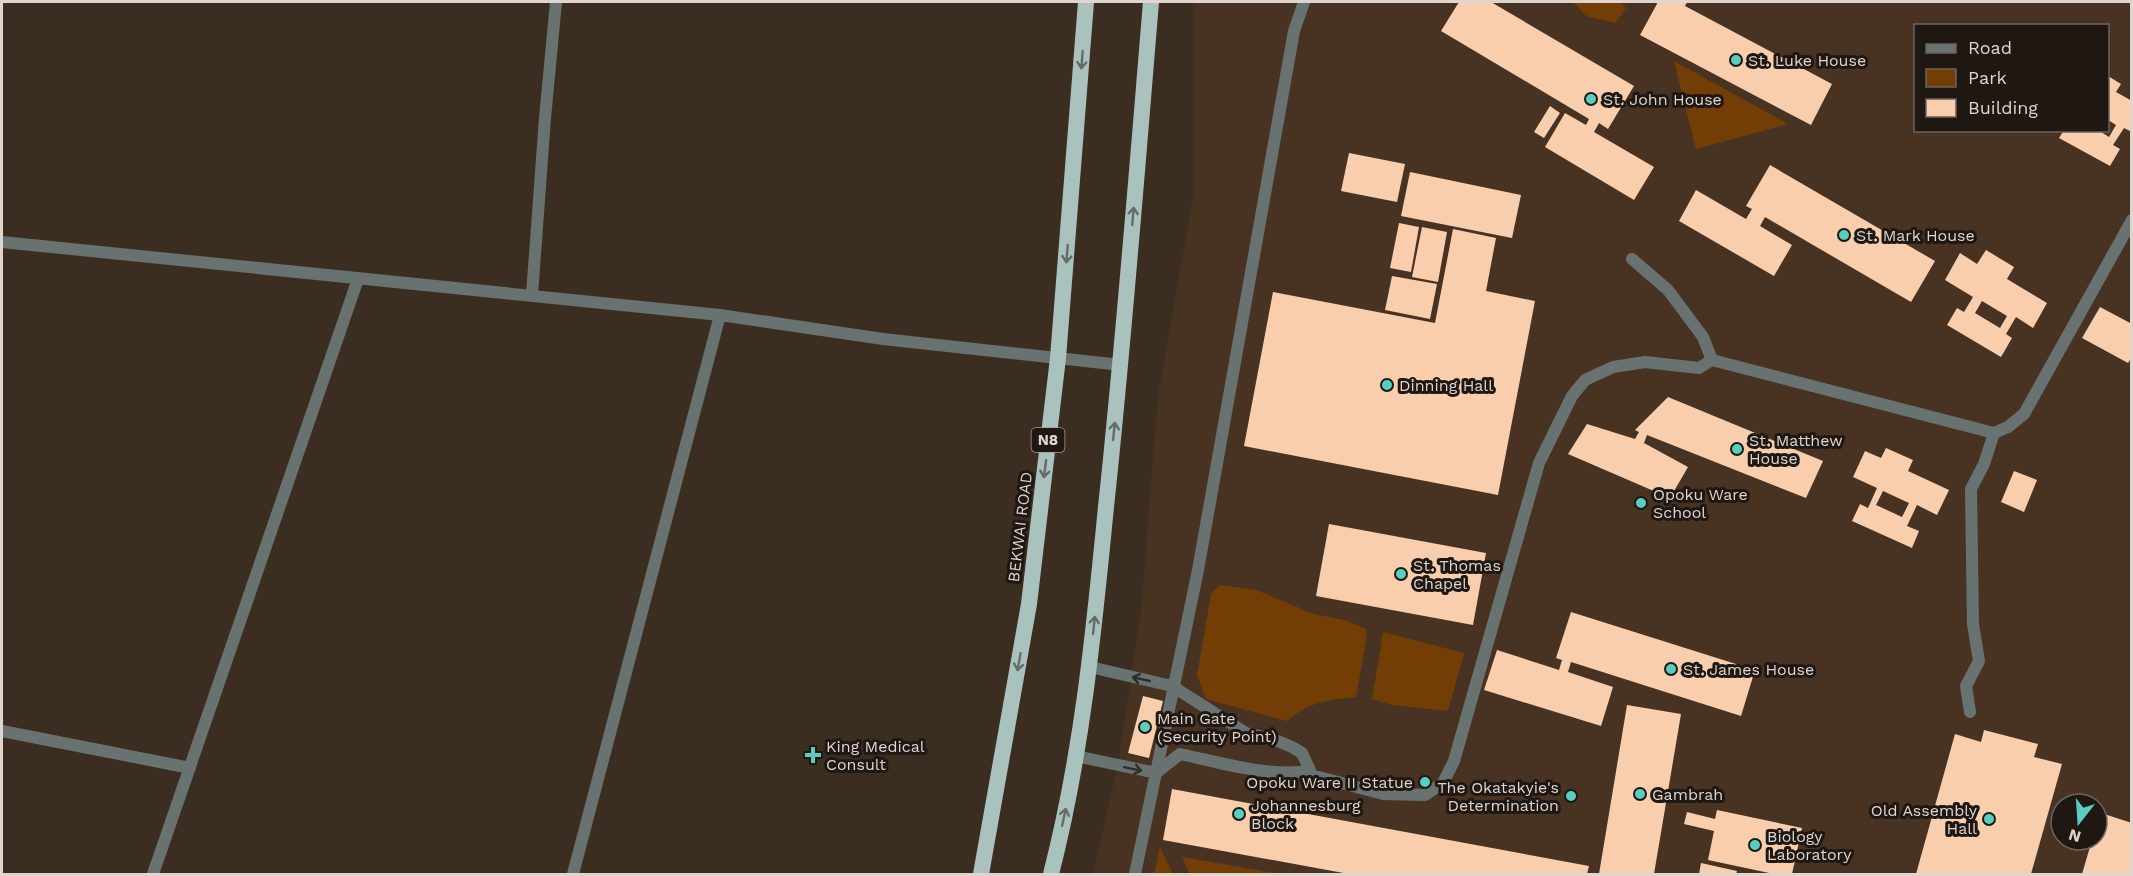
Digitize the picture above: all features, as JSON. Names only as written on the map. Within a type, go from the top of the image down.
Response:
[{"type":"highway","name":"BEKWAI ROAD","points":[[981,874],[1029,604],[1058,358],[1086,2]]},
{"type":"highway","points":[[1052,874],[1076,756],[1090,667],[1121,365],[1151,2]]},
{"type":"street","points":[[532,295],[556,2]]},
{"type":"street","points":[[1135,874],[1204,536],[1294,31],[1304,2]]},
{"type":"street","points":[[1156,773],[1180,754],[1243,767],[1288,773],[1300,772],[1383,794],[1425,795],[1443,783],[1454,761],[1539,463],[1572,396],[1585,380],[1613,367],[1645,362],[1699,368],[1712,360],[1994,433],[2008,427],[2024,414],[2132,219]]},
{"type":"street","points":[[2,242],[720,315],[883,339],[1121,365]]},
{"type":"street","points":[[1632,259],[1668,290],[1703,337],[1712,360]]},
{"type":"street","points":[[153,874],[358,279]]},
{"type":"street","points":[[573,874],[720,315]]},
{"type":"street","points":[[1970,712],[1966,686],[1979,661],[1973,624],[1971,489],[1984,464],[1994,433]]},
{"type":"street","points":[[1090,667],[1172,686],[1246,733],[1274,739],[1302,753],[1313,777]]},
{"type":"street","points":[[2,730],[190,768]]},
{"type":"street","points":[[1076,756],[1156,773]]},
{"type":"shaded area","name":"Opoku Ware School","points":[[1193,2],[2131,2],[2131,874],[1093,874],[1118,764],[1141,611],[1158,395],[1193,197]]},
{"type":"green space","points":[[1573,2],[1621,2],[1626,8],[1615,23],[1586,16]]},
{"type":"green space","points":[[1674,61],[1788,124],[1696,149]]},
{"type":"green space","points":[[1220,585],[1256,590],[1314,614],[1344,620],[1366,629],[1367,635],[1356,697],[1319,703],[1287,721],[1206,699],[1197,675],[1211,594]]},
{"type":"green space","points":[[1383,632],[1464,653],[1448,711],[1392,705],[1372,699]]},
{"type":"green space","points":[[1160,847],[1173,874],[1154,874]]},
{"type":"green space","points":[[1182,857],[1281,874],[1190,874]]},
{"type":"building","name":"St. John House","points":[[1459,2],[1491,2],[1634,86],[1608,129],[1599,123],[1594,132],[1654,167],[1634,200],[1545,147],[1565,113],[1586,125],[1589,119],[1441,31]]},
{"type":"building","name":"St. Luke House","points":[[1658,2],[1687,2],[1685,6],[1832,84],[1811,125],[1640,35]]},
{"type":"building","points":[[2109,77],[2121,84],[2116,92],[2132,101],[2132,132],[2124,128],[2113,145],[2120,149],[2110,166],[2059,138],[2063,132],[2101,132],[2109,137],[2116,125],[2109,121]]},
{"type":"building","points":[[1550,106],[1560,113],[1544,138],[1534,132]]},
{"type":"building","points":[[1349,153],[1405,164],[1397,202],[1341,191]]},
{"type":"building","name":"St. Mark House","points":[[1770,165],[1935,261],[1911,302],[1765,217],[1760,226],[1792,245],[1774,276],[1679,221],[1696,190],[1746,219],[1752,209],[1746,206]]},
{"type":"building","points":[[1410,172],[1521,195],[1512,238],[1401,216]]},
{"type":"building","points":[[1399,223],[1419,227],[1411,272],[1390,268]]},
{"type":"building","points":[[1422,227],[1447,232],[1438,282],[1412,277]]},
{"type":"building","name":"Dinning Hall","points":[[1453,229],[1496,238],[1486,291],[1535,301],[1498,495],[1244,446],[1273,292],[1435,323]]},
{"type":"building","points":[[1986,250],[2014,267],[2007,279],[2047,303],[2033,328],[2016,317],[2006,334],[2012,338],[2001,357],[1947,325],[1957,308],[1964,312],[1973,297],[1945,280],[1960,253],[1977,264]],"holes":[[[1982,301],[2007,316],[2000,328],[1975,313]]]},
{"type":"building","points":[[1392,276],[1437,284],[1430,319],[1385,310]]},
{"type":"building","points":[[2100,307],[2132,324],[2132,357],[2128,363],[2082,338]]},
{"type":"building","name":"St. Matthew House","points":[[1668,397],[1823,461],[1806,498],[1647,435],[1644,443],[1688,467],[1670,498],[1568,454],[1587,424],[1635,439],[1639,432],[1635,430]]},
{"type":"building","points":[[1886,448],[1913,460],[1908,471],[1949,490],[1937,515],[1917,505],[1907,526],[1919,531],[1912,548],[1852,521],[1860,504],[1868,508],[1877,488],[1853,477],[1865,451],[1881,458]],"holes":[[[1883,491],[1909,503],[1902,517],[1876,505]]]},
{"type":"building","points":[[2014,471],[2037,480],[2024,512],[2001,502]]},
{"type":"building","name":"St. Thomas Chapel","points":[[1329,524],[1486,553],[1473,625],[1316,596]]},
{"type":"building","name":"St. James House","points":[[1571,612],[1755,670],[1741,716],[1571,662],[1568,672],[1613,687],[1601,726],[1484,690],[1497,650],[1559,670],[1562,660],[1556,658]]},
{"type":"building","name":"Main Gate (Security Point)","points":[[1143,696],[1163,701],[1149,758],[1128,753]]},
{"type":"building","name":"Gambrah","points":[[1627,705],[1681,714],[1654,874],[1599,874]]},
{"type":"building","name":"Old Assembly Hall","points":[[1984,730],[2038,744],[2034,757],[2062,764],[2054,792],[2049,792],[2049,810],[2031,874],[1916,874],[1955,734],[1981,742]]},
{"type":"building","name":"Johannesburg Block","points":[[1172,789],[1589,866],[1587,874],[1349,874],[1163,840]]},
{"type":"building","name":"Biology Laboratory","points":[[1717,810],[1802,828],[1792,874],[1774,874],[1708,860],[1714,831],[1684,824],[1687,812],[1715,819]]},
{"type":"building","points":[[2109,816],[2132,823],[2132,874],[2082,874],[2088,852],[2109,852]]},
{"type":"building","points":[[1701,863],[1737,871],[1736,874],[1699,874]]},
{"type":"place","name":"St. Luke House","points":[[1736,60]]},
{"type":"place","name":"St. John House","points":[[1591,99]]},
{"type":"place","name":"St. Mark House","points":[[1844,235]]},
{"type":"place","name":"Dinning Hall","points":[[1387,385]]},
{"type":"place","name":"St. Matthew House","points":[[1737,449]]},
{"type":"place","name":"Opoku Ware School","points":[[1641,503]]},
{"type":"place","name":"St. Thomas Chapel","points":[[1401,574]]},
{"type":"place","name":"St. James House","points":[[1671,669]]},
{"type":"place","name":"Main Gate (Security Point)","points":[[1145,727]]},
{"type":"place","name":"King Medical Consult","points":[[813,755]]},
{"type":"place","name":"Opoku Ware II Statue","points":[[1425,782]]},
{"type":"place","name":"Gambrah","points":[[1640,794]]},
{"type":"place","name":"The Okatakyie's Determination","points":[[1571,796]]},
{"type":"place","name":"Johannesburg Block","points":[[1239,814]]},
{"type":"place","name":"Old Assembly Hall","points":[[1989,819]]},
{"type":"place","name":"Biology Laboratory","points":[[1755,845]]}]
